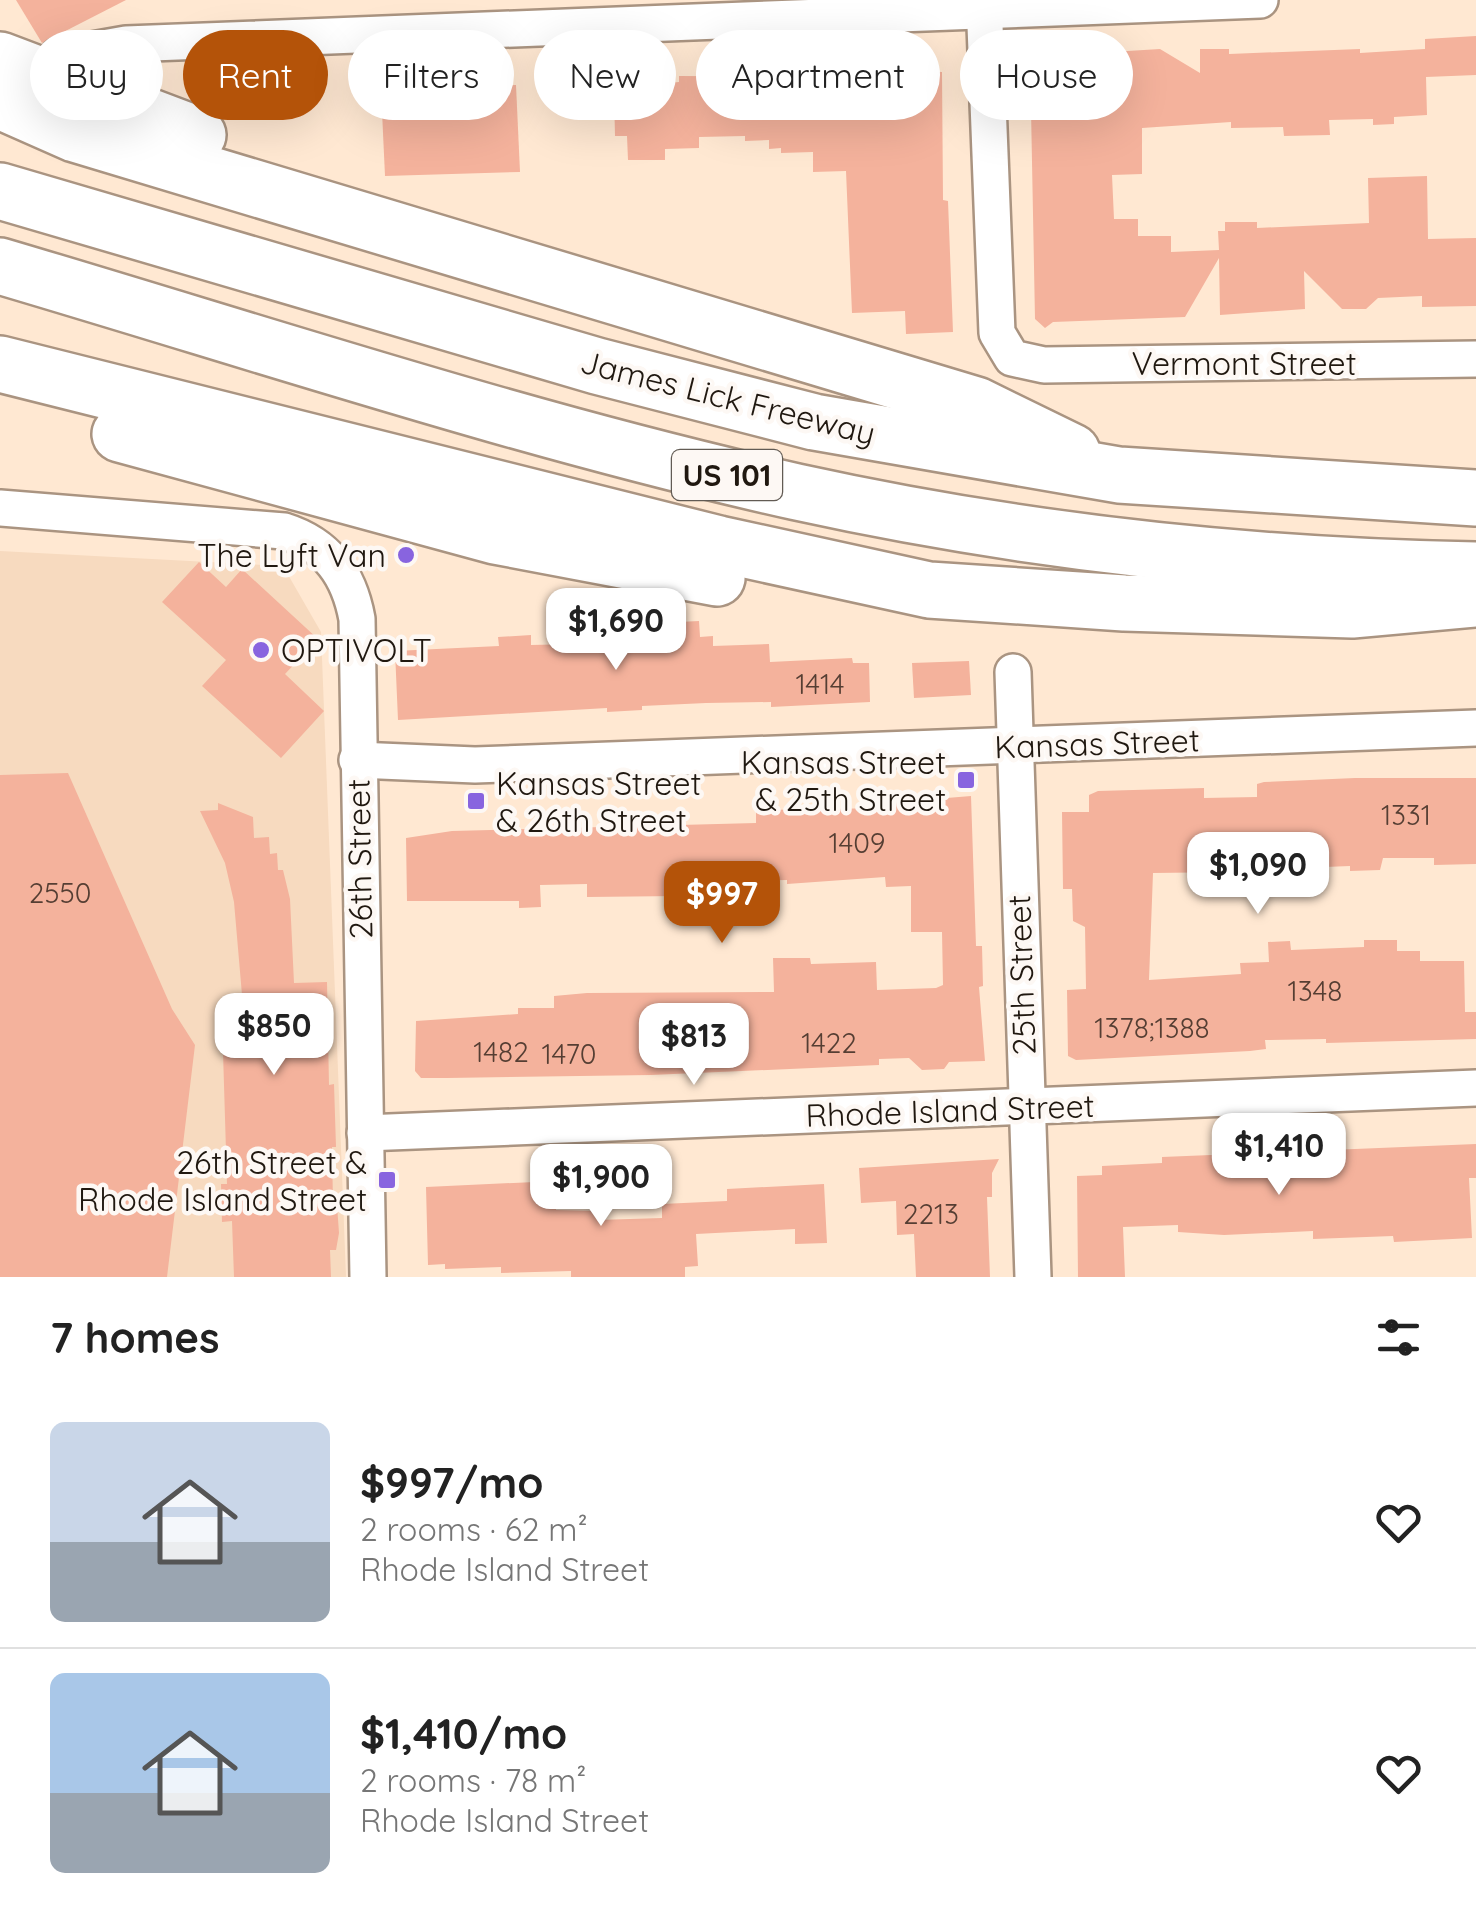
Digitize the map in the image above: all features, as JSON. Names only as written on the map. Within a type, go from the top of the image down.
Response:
[{"type":"highway","points":[[0,60],[788,350]]},
{"type":"highway","points":[[10,103],[75,134],[976,405],[1119,475]]},
{"type":"highway","name":"James Lick Freeway","points":[[5,193],[731,402],[876,435],[1119,475],[1476,498]]},
{"type":"highway","name":"US 101","points":[[0,266],[631,450],[844,502],[984,528],[1173,552],[1476,570]]},
{"type":"highway","points":[[0,364],[786,560],[929,590],[1073,600],[1352,610],[1476,599]]},
{"type":"highway","points":[[0,400],[376,506],[593,555],[798,591],[923,600],[1073,600]]},
{"type":"street","points":[[163,42],[984,6],[1260,0]]},
{"type":"street","name":"Vermont Street","points":[[984,6],[997,333],[1012,358],[1044,364],[1476,359]]},
{"type":"street","name":"26th Street","points":[[0,508],[284,531],[305,538],[337,564],[348,582],[357,620],[368,1277]]},
{"type":"street","name":"25th Street","points":[[1012,672],[1033,1277]]},
{"type":"street","name":"Kansas Street","points":[[358,760],[475,765],[1476,728]]},
{"type":"street","name":"Rhode Island Street","points":[[365,1133],[1476,1088]]},
{"type":"shaded area","points":[[0,551],[283,566],[321,632],[346,1277],[0,1277]]},
{"type":"building","points":[[16,0],[126,0],[67,30],[34,30]]},
{"type":"building","points":[[1476,36],[1476,75],[1426,77],[1427,115],[1394,117],[1394,124],[1373,125],[1373,119],[1329,120],[1330,135],[1284,136],[1283,127],[1231,128],[1231,122],[1142,128],[1142,174],[1112,175],[1114,219],[1138,219],[1138,236],[1171,236],[1171,252],[1219,250],[1218,231],[1225,231],[1225,222],[1257,222],[1257,228],[1369,223],[1368,178],[1427,176],[1428,239],[1476,238],[1476,306],[1422,307],[1422,296],[1378,298],[1366,309],[1342,309],[1304,271],[1305,309],[1220,315],[1219,258],[1185,317],[1053,322],[1045,328],[1035,319],[1031,120],[1133,120],[1133,51],[1160,49],[1200,73],[1200,49],[1229,49],[1229,54],[1360,49],[1360,53],[1425,49],[1425,39]]},
{"type":"building","points":[[942,72],[943,200],[948,201],[953,332],[906,334],[905,311],[852,313],[846,171],[813,172],[813,152],[781,153],[781,148],[769,149],[769,140],[745,141],[745,136],[699,137],[699,148],[665,149],[665,160],[628,160],[627,136],[615,136],[615,120],[676,120],[679,76],[696,76],[696,120],[940,120]]},
{"type":"building","points":[[514,85],[520,172],[385,176],[382,120],[514,120]]},
{"type":"building","name":"OPTIVOLT","points":[[199,562],[226,587],[242,569],[318,639],[285,674],[324,711],[281,758],[202,686],[226,660],[162,602]]},
{"type":"building","points":[[605,595],[637,595],[638,624],[699,621],[700,637],[713,636],[713,646],[769,644],[770,662],[852,658],[853,663],[869,663],[870,702],[771,707],[771,702],[706,703],[607,712],[607,708],[398,720],[395,651],[499,646],[498,637],[531,635],[531,645],[575,644],[575,637],[607,636]]},
{"type":"building","points":[[969,661],[971,695],[914,698],[912,663]]},
{"type":"building","points":[[68,773],[172,1009],[195,1045],[167,1277],[0,1277],[0,775]]},
{"type":"building","points":[[1476,778],[1476,864],[1434,865],[1434,858],[1383,858],[1380,870],[1350,871],[1350,866],[1325,867],[1324,855],[1258,856],[1259,881],[1233,883],[1233,872],[1153,873],[1149,980],[1241,974],[1240,963],[1269,962],[1268,942],[1290,941],[1291,950],[1364,947],[1364,940],[1397,940],[1397,951],[1420,951],[1420,961],[1464,961],[1465,1012],[1476,1012],[1476,1039],[1326,1043],[1326,1039],[1265,1040],[1266,1049],[1250,1051],[1076,1060],[1068,1056],[1067,990],[1086,989],[1085,927],[1073,921],[1072,889],[1063,889],[1062,812],[1089,812],[1089,795],[1098,791],[1204,788],[1204,798],[1257,797],[1257,784],[1264,782]]},
{"type":"building","points":[[971,796],[976,946],[982,946],[983,986],[979,987],[985,1061],[949,1062],[944,1069],[922,1070],[909,1058],[879,1059],[879,1065],[651,1075],[421,1078],[415,1071],[416,1021],[518,1014],[518,1008],[554,1008],[554,996],[587,993],[774,992],[773,958],[810,958],[811,964],[876,962],[877,990],[936,988],[943,985],[942,932],[911,932],[911,886],[886,887],[885,877],[787,884],[787,880],[742,881],[742,888],[679,890],[679,896],[587,897],[587,884],[540,885],[541,907],[519,908],[519,901],[407,901],[406,838],[452,831],[756,823],[756,810],[886,808],[886,803]]},
{"type":"building","points":[[218,803],[253,817],[254,838],[269,837],[270,854],[277,853],[278,870],[283,870],[290,899],[294,983],[327,982],[329,1085],[334,1084],[336,1147],[332,1147],[333,1205],[337,1205],[339,1233],[336,1250],[330,1250],[331,1277],[234,1277],[232,1221],[222,1222],[221,1184],[227,1184],[222,1019],[244,1018],[234,902],[225,863],[200,811],[218,810]]},
{"type":"building","points":[[1476,1144],[1476,1178],[1469,1178],[1472,1238],[1394,1242],[1393,1236],[1313,1239],[1313,1231],[1224,1235],[1178,1232],[1178,1225],[1123,1227],[1125,1277],[1078,1277],[1077,1176],[1102,1175],[1102,1166],[1162,1163],[1162,1157]]},
{"type":"building","points":[[999,1159],[992,1173],[992,1197],[987,1197],[990,1277],[916,1277],[914,1234],[897,1235],[896,1201],[861,1203],[859,1168]]},
{"type":"building","points":[[556,1181],[556,1210],[597,1211],[597,1220],[662,1218],[662,1204],[727,1201],[727,1189],[824,1184],[827,1243],[795,1244],[795,1229],[696,1234],[698,1266],[685,1267],[685,1277],[571,1277],[571,1271],[501,1273],[501,1267],[445,1269],[445,1264],[428,1265],[426,1187]]},
{"type":"place","name":"The Lyft Van","points":[[406,555]]},
{"type":"place","name":"OPTIVOLT","points":[[261,650]]},
{"type":"place","name":"Kansas Street & 25th Street","points":[[966,780]]},
{"type":"place","name":"Kansas Street & 26th Street","points":[[476,801]]},
{"type":"place","name":"26th Street & Rhode Island Street","points":[[387,1180]]}]
